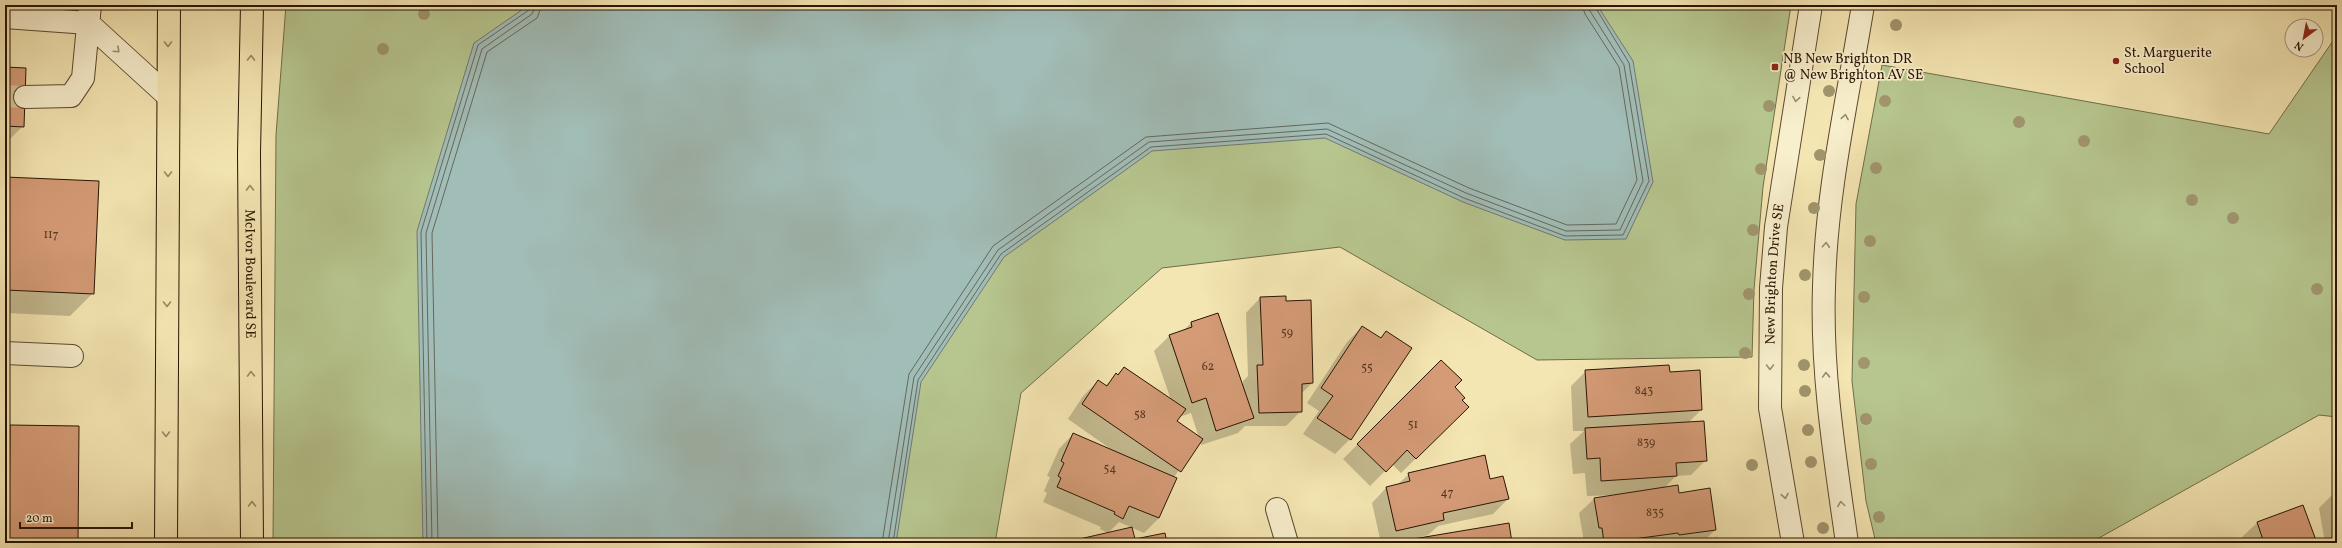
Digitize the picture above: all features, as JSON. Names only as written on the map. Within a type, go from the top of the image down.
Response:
[{"type":"main road","points":[[166,543],[168,5]]},
{"type":"main road","name":"McIvor Boulevard SE","points":[[252,5],[249,153],[252,543]]},
{"type":"street","name":"New Brighton Drive SE","points":[[1793,543],[1770,408],[1771,288],[1776,227],[1811,5]]},
{"type":"street","points":[[1847,543],[1828,408],[1824,288],[1828,216],[1863,5]]},
{"type":"street","points":[[25,97],[70,96],[83,78],[89,14]]},
{"type":"street","points":[[5,17],[89,14],[168,96]]},
{"type":"street","points":[[5,353],[72,356]]},
{"type":"street","points":[[1277,509],[1287,543]]},
{"type":"green space","points":[[286,5],[1791,5],[1763,187],[1754,289],[1752,357],[1537,360],[1340,247],[1162,268],[1021,393],[995,543],[273,543],[276,135]]},
{"type":"green space","points":[[2337,35],[2337,417],[2319,415],[2090,543],[1876,543],[1866,501],[1852,381],[1856,204],[1882,65],[2269,134],[2321,58],[2324,58],[2324,54]]},
{"type":"water","points":[[529,5],[1597,5],[1633,61],[1653,182],[1626,239],[1565,240],[1463,202],[1325,138],[1152,151],[1004,257],[921,382],[896,543],[423,543],[417,231],[474,43]]},
{"type":"building","points":[[5,67],[26,68],[24,127],[5,126]]},
{"type":"building","points":[[5,177],[99,181],[94,294],[5,290]]},
{"type":"building","points":[[1286,296],[1286,301],[1311,300],[1313,383],[1302,384],[1302,412],[1259,413],[1257,365],[1263,365],[1260,297]]},
{"type":"building","points":[[1218,313],[1254,418],[1216,431],[1206,398],[1192,403],[1169,335],[1192,327],[1191,322]]},
{"type":"building","points":[[1362,326],[1381,338],[1386,331],[1412,348],[1351,440],[1317,418],[1333,396],[1321,388]]},
{"type":"building","points":[[1441,360],[1462,380],[1455,387],[1465,398],[1462,400],[1469,407],[1416,459],[1407,450],[1386,472],[1357,444]]},
{"type":"building","points":[[1669,365],[1670,372],[1700,370],[1702,410],[1588,417],[1585,370]]},
{"type":"building","points":[[1124,367],[1186,409],[1177,421],[1203,439],[1181,472],[1082,404],[1098,380],[1107,386],[1116,373],[1118,375]]},
{"type":"building","points":[[1704,421],[1707,461],[1676,463],[1677,476],[1601,481],[1600,458],[1587,459],[1585,428]]},
{"type":"building","points":[[10,425],[79,426],[78,543],[9,543]]},
{"type":"building","points":[[1073,433],[1177,478],[1159,518],[1129,506],[1123,519],[1114,514],[1115,512],[1057,487],[1061,478],[1058,476],[1064,463],[1061,461]]},
{"type":"building","points":[[1485,455],[1490,479],[1503,476],[1509,499],[1443,513],[1444,520],[1396,531],[1386,487],[1410,481],[1408,473]]},
{"type":"building","points":[[1678,485],[1679,493],[1710,488],[1716,530],[1679,535],[1678,533],[1604,543],[1602,528],[1599,528],[1594,498]]},
{"type":"building","points":[[2333,492],[2337,492],[2337,514]]},
{"type":"building","points":[[2303,505],[2317,543],[2264,543],[2257,522]]},
{"type":"building","points":[[1509,523],[1512,543],[1395,543],[1395,542]]},
{"type":"building","points":[[1132,527],[1135,539],[1165,533],[1167,543],[1062,543]]},
{"type":"building","points":[[1717,538],[1718,543],[1688,543]]},
{"type":"tunnel","points":[[5,96],[25,97]]},
{"type":"place","name":"St. Marguerite School","points":[[2116,61]]},
{"type":"place","name":"NB New Brighton DR @ New Brighton AV SE","points":[[1775,67]]}]
